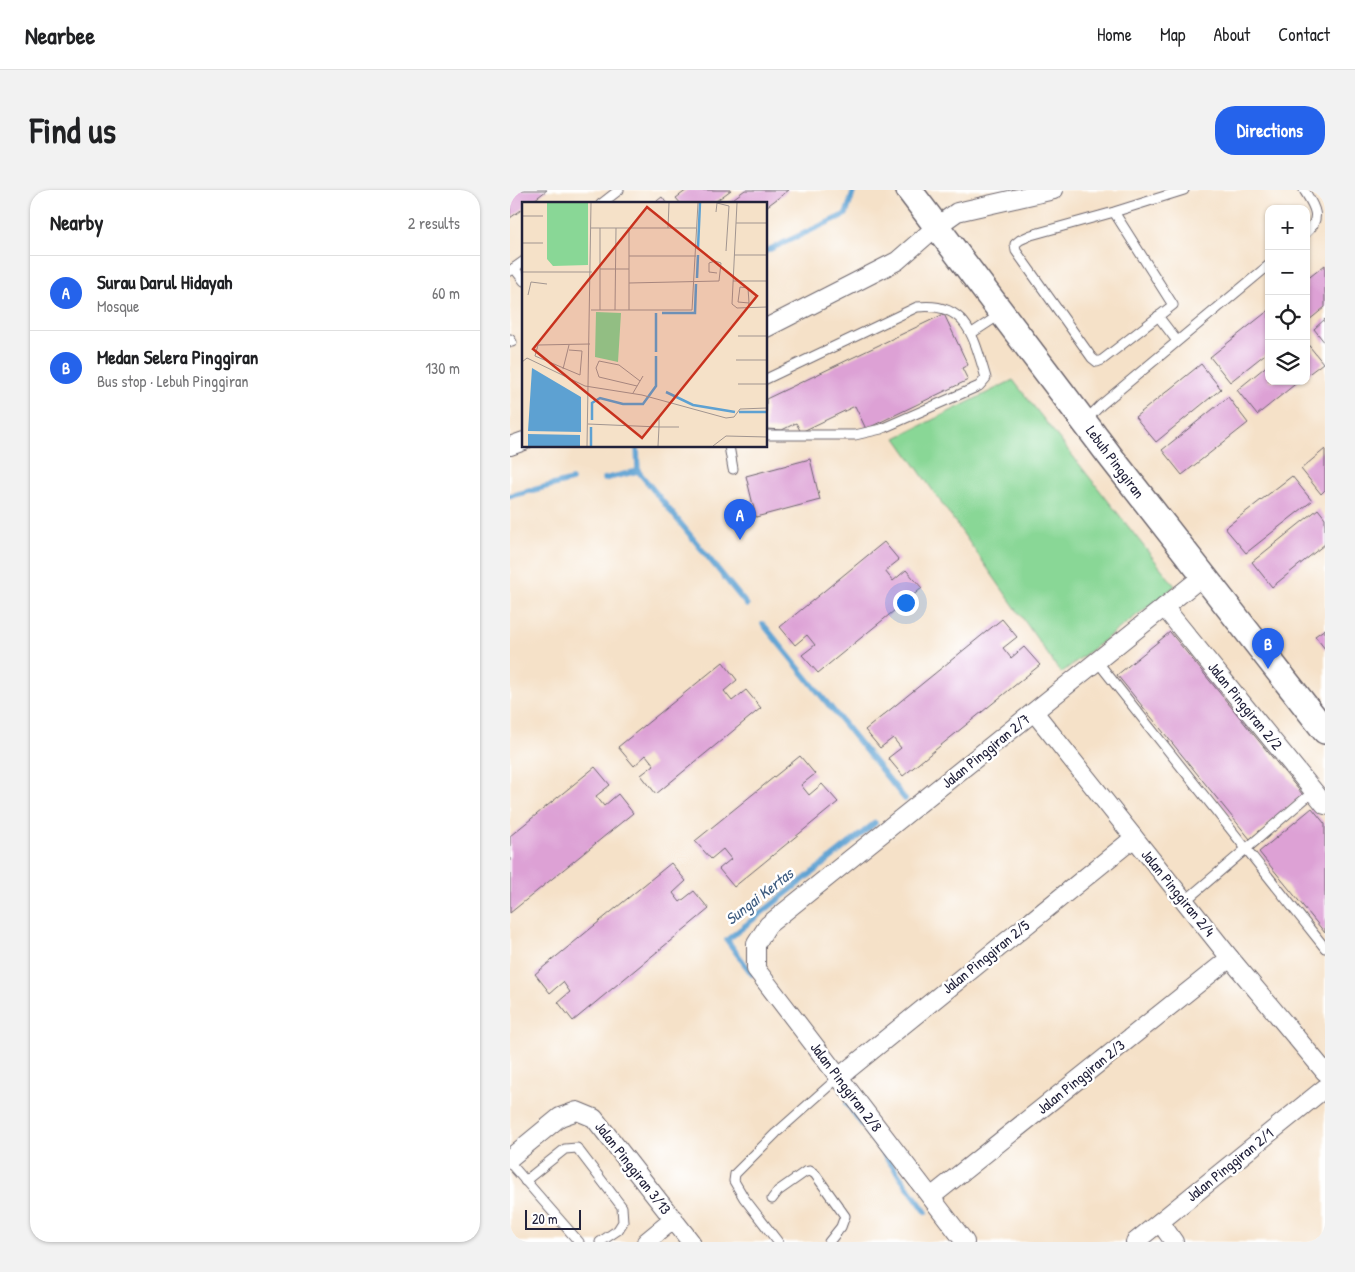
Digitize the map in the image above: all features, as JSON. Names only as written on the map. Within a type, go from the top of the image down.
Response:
[{"type":"street","name":"Lebuh Pinggiran","points":[[909,190],[1084,422],[1325,731]]},
{"type":"street","points":[[768,327],[897,261],[936,227],[957,212],[1054,190]]},
{"type":"street","points":[[510,446],[522,442]]},
{"type":"street","name":"Jalan Pinggiran 2/7","points":[[768,925],[1203,576]]},
{"type":"street","name":"Jalan Pinggiran 2/2","points":[[1164,607],[1325,805]]},
{"type":"street","name":"Jalan Pinggiran 2/4","points":[[1034,712],[1230,958],[1325,1072]]},
{"type":"street","name":"Jalan Pinggiran 2/5","points":[[839,1077],[1134,838]]},
{"type":"street","name":"Jalan Pinggiran 2/8","points":[[768,925],[756,944],[756,969],[965,1242]]},
{"type":"street","name":"Jalan Pinggiran 2/3","points":[[931,1197],[1230,958]]},
{"type":"street","name":"Jalan Pinggiran 2/1","points":[[1135,1242],[1325,1088]]},
{"type":"street","name":"Jalan Pinggiran 3/13","points":[[510,1158],[560,1117],[578,1111],[594,1118],[691,1242]]},
{"type":"street","points":[[646,1242],[674,1219]]},
{"type":"street","points":[[1160,1222],[1174,1242]]},
{"type":"lane","points":[[604,202],[619,190]]},
{"type":"lane","points":[[1114,212],[1173,305],[1097,362],[1092,358],[1016,251],[1015,244],[1031,235],[1184,190]]},
{"type":"lane","points":[[1304,190],[1314,208],[1316,218],[1310,230]]},
{"type":"lane","points":[[1084,422],[1101,405],[1265,268]]},
{"type":"lane","points":[[512,270],[522,279]]},
{"type":"lane","points":[[768,378],[917,307],[928,306],[951,310],[972,333],[986,378],[979,386],[881,429],[855,435],[768,435]]},
{"type":"lane","points":[[972,333],[1002,314]]},
{"type":"lane","points":[[1158,316],[1177,342]]},
{"type":"lane","points":[[729,448],[733,469]]},
{"type":"lane","points":[[1097,661],[1325,948]]},
{"type":"lane","points":[[1185,901],[1314,791]]},
{"type":"lane","points":[[778,1242],[744,1198],[734,1180],[735,1174],[776,1132],[839,1077]]},
{"type":"lane","points":[[525,1181],[566,1149],[577,1148],[622,1206],[622,1222],[618,1230],[600,1242]]},
{"type":"lane","points":[[510,1163],[578,1242]]},
{"type":"lane","points":[[772,1199],[778,1191],[805,1172],[810,1171],[815,1174],[845,1216],[841,1227],[829,1242]]},
{"type":"green space","points":[[1013,380],[1175,586],[1061,673],[896,438]]},
{"type":"building","points":[[510,190],[547,190],[532,202],[522,202],[522,209],[510,218]]},
{"type":"building","points":[[687,190],[731,190],[715,202],[679,202],[676,198]]},
{"type":"building","points":[[745,190],[789,190],[768,206],[768,202],[729,202]]},
{"type":"building","points":[[662,197],[666,202],[656,202]]},
{"type":"building","points":[[1325,265],[1325,307],[1310,319],[1310,295],[1310,277]]},
{"type":"building","points":[[1265,313],[1265,354],[1230,382],[1210,357]]},
{"type":"building","points":[[944,314],[968,365],[962,368],[968,380],[866,429],[855,406],[801,432],[796,423],[782,430],[768,429],[768,398]]},
{"type":"building","points":[[1325,319],[1325,343],[1314,329]]},
{"type":"building","points":[[1310,347],[1323,363],[1310,373]]},
{"type":"building","points":[[1201,364],[1221,389],[1156,442],[1135,417]]},
{"type":"building","points":[[1265,367],[1265,385],[1294,385],[1257,415],[1237,390]]},
{"type":"building","points":[[1228,397],[1248,423],[1182,475],[1162,450]]},
{"type":"building","points":[[1325,449],[1325,490],[1321,494],[1301,469]]},
{"type":"building","points":[[810,459],[820,500],[756,517],[746,476]]},
{"type":"building","points":[[1292,476],[1312,501],[1246,553],[1225,528]]},
{"type":"building","points":[[1318,509],[1325,518],[1325,544],[1272,587],[1252,562]]},
{"type":"building","points":[[884,542],[899,560],[885,571],[893,581],[906,570],[922,588],[818,673],[802,655],[815,645],[807,635],[795,645],[780,627]]},
{"type":"building","points":[[1002,619],[1017,637],[1003,648],[1011,658],[1024,647],[1040,665],[903,776],[888,758],[901,748],[893,738],[880,748],[865,730]]},
{"type":"building","points":[[1325,629],[1325,649],[1315,636]]},
{"type":"building","points":[[1170,632],[1303,795],[1250,839],[1117,675]]},
{"type":"building","points":[[723,662],[737,680],[724,691],[732,701],[746,690],[761,708],[656,794],[641,775],[654,765],[646,755],[634,766],[618,747]]},
{"type":"building","points":[[800,756],[815,774],[801,785],[809,795],[822,784],[838,802],[734,887],[719,869],[731,859],[723,849],[711,859],[695,841]]},
{"type":"building","points":[[595,767],[610,785],[596,796],[604,806],[618,794],[633,813],[510,913],[510,836]]},
{"type":"building","points":[[1312,808],[1325,824],[1325,933],[1259,852]]},
{"type":"building","points":[[671,863],[686,881],[673,893],[680,902],[694,891],[709,909],[573,1021],[558,1002],[570,992],[563,982],[550,993],[535,974]]},
{"type":"waterway","name":"Sungai Kertas","points":[[768,250],[846,214],[854,190]]},
{"type":"waterway","name":"Sungai Kertas","points":[[637,448],[638,471],[747,605]]},
{"type":"waterway","points":[[604,479],[638,471]]},
{"type":"waterway","points":[[510,496],[572,480]]},
{"type":"waterway","name":"Sungai Kertas","points":[[763,624],[905,799]]},
{"type":"waterway","name":"Sungai Kertas","points":[[752,974],[727,940],[875,823]]},
{"type":"waterway","points":[[847,1104],[926,1212]]},
{"type":"place","name":"Surau Darul Hidayah","points":[[740,540]]},
{"type":"place","name":"Medan Selera Pinggiran","points":[[1268,669]]}]
